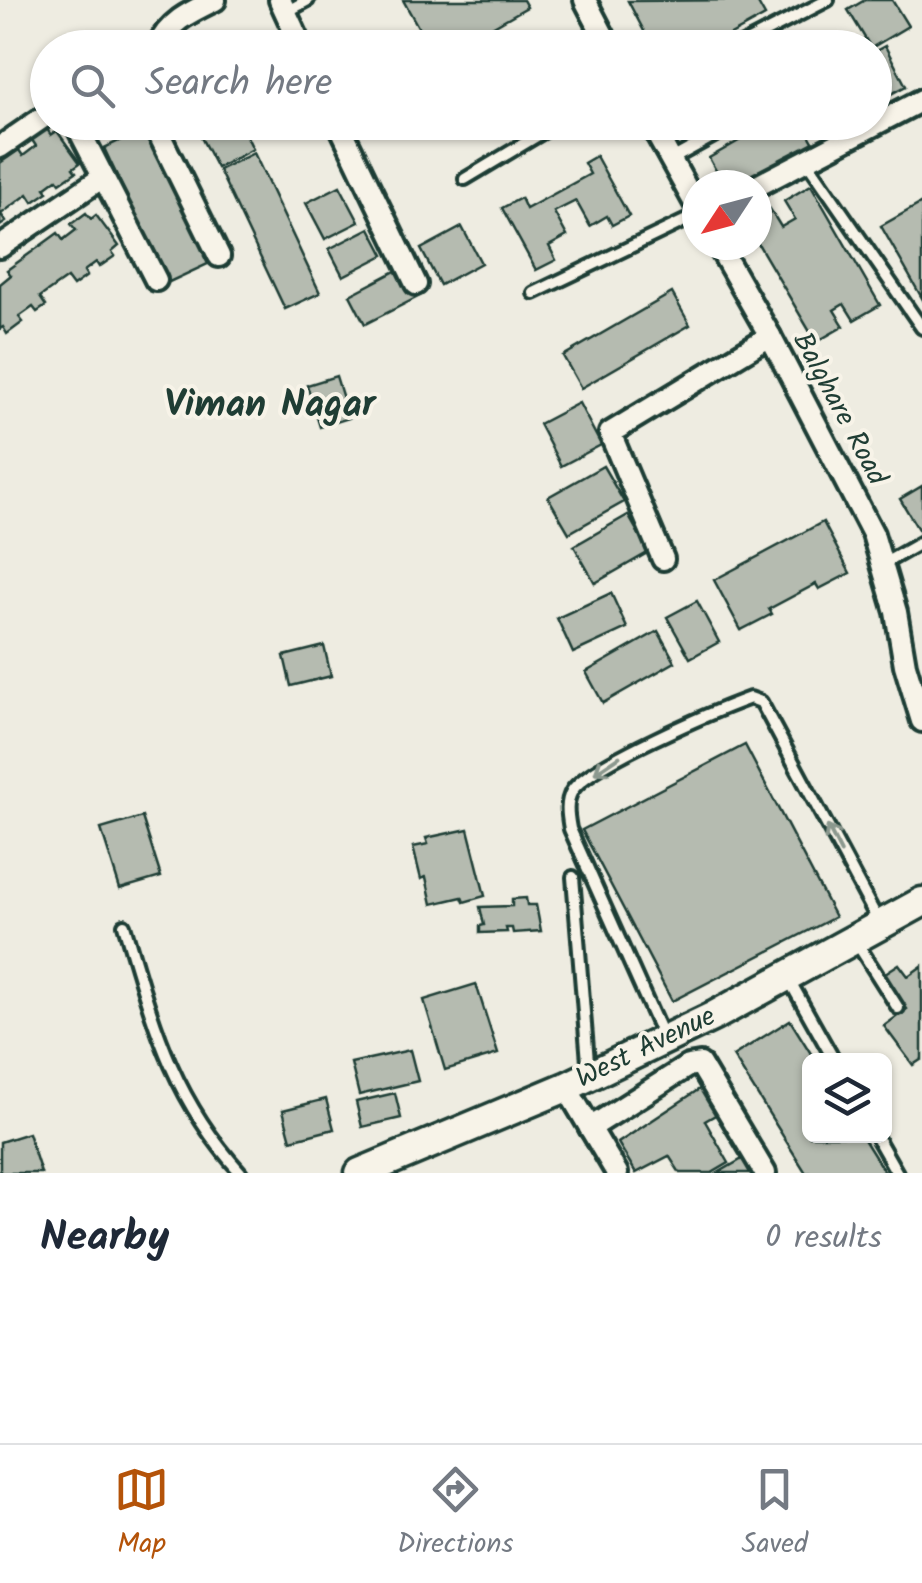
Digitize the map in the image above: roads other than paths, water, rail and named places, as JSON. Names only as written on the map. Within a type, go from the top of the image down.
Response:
[{"type":"street","points":[[166,30],[182,16],[214,0]]},
{"type":"street","points":[[585,0],[601,30]]},
{"type":"street","points":[[282,6],[293,30]]},
{"type":"street","points":[[892,115],[922,100]]},
{"type":"street","points":[[0,147],[30,126]]},
{"type":"street","points":[[84,140],[156,280]]},
{"type":"street","points":[[162,140],[218,256]]},
{"type":"street","points":[[347,140],[416,284]]},
{"type":"street","points":[[660,140],[682,180]]},
{"type":"street","points":[[772,178],[844,140]]},
{"type":"street","points":[[0,246],[103,177]]},
{"type":"street","name":"Balghare Road","points":[[727,260],[873,534],[896,612],[904,665],[922,721]]},
{"type":"street","points":[[663,559],[610,434],[770,336]]},
{"type":"street","name":"West Avenue","points":[[360,1173],[578,1081],[664,1040],[922,902]]},
{"type":"street","points":[[590,1128],[688,1066],[700,1064],[765,1173]]},
{"type":"street","points":[[578,1081],[590,1128],[617,1173]]},
{"type":"lane","points":[[282,6],[308,0]]},
{"type":"lane","points":[[770,30],[828,0]]},
{"type":"lane","points":[[465,179],[530,140]]},
{"type":"lane","points":[[671,160],[707,140]]},
{"type":"lane","points":[[805,160],[922,328]]},
{"type":"lane","points":[[534,293],[682,222]]},
{"type":"lane","points":[[882,564],[922,542]]},
{"type":"lane","points":[[664,1040],[570,829],[567,807],[572,789],[614,759],[729,706],[750,698],[761,702],[880,925]]},
{"type":"lane","points":[[572,877],[578,1081]]},
{"type":"lane","points":[[124,925],[155,1028],[182,1093],[214,1144],[242,1173]]},
{"type":"lane","points":[[855,939],[898,1008]]},
{"type":"lane","points":[[787,976],[830,1053]]},
{"type":"lane","points":[[880,1143],[897,1173]]},
{"type":"district","name":"Viman Nagar","points":[[270,406]]}]
